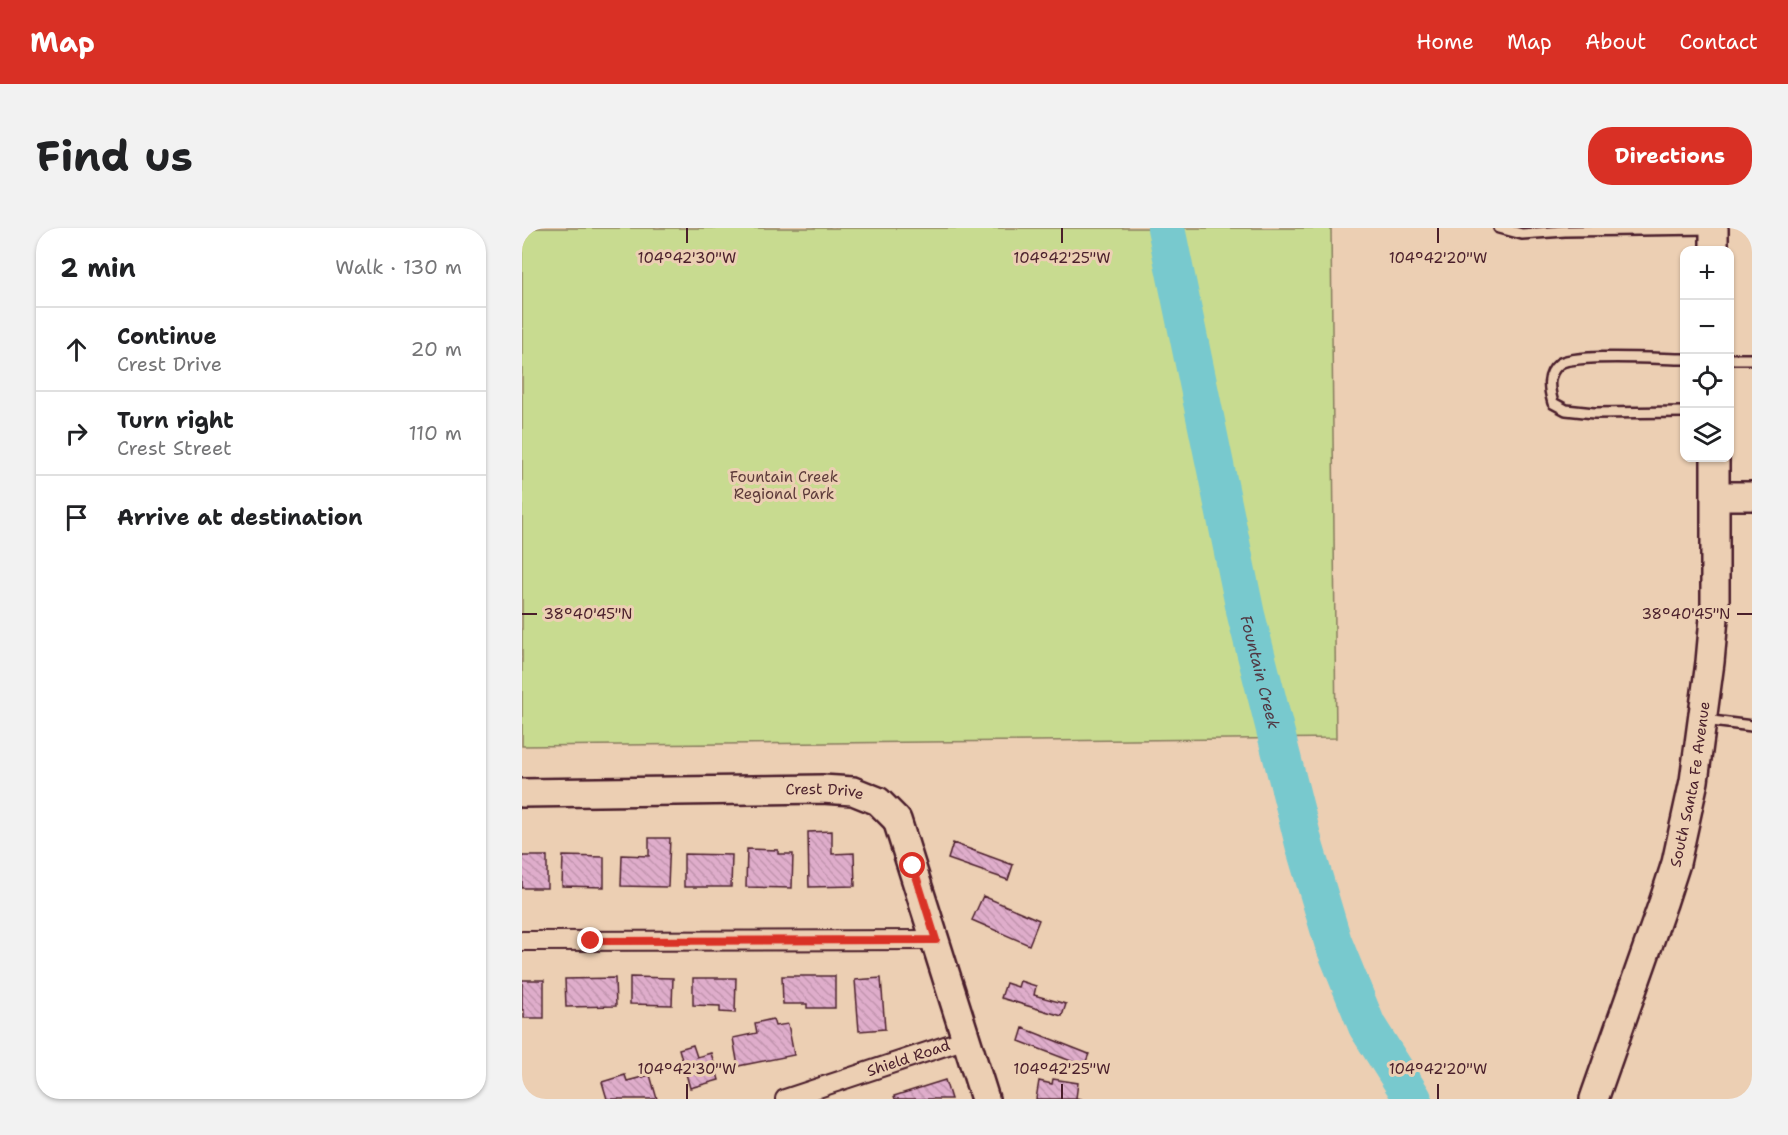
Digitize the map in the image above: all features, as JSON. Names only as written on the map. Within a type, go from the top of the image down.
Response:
[{"type":"main road","name":"South Santa Fe Avenue","points":[[1594,1099],[1663,903],[1686,824],[1703,720],[1715,607],[1715,462]]},
{"type":"main road","points":[[1716,496],[1752,496]]},
{"type":"main road","name":"Crest Drive","points":[[522,793],[822,789],[853,791],[878,801],[897,820],[985,1099]]},
{"type":"street","points":[[522,941],[936,940]]},
{"type":"street","name":"Shield Road","points":[[785,1099],[966,1039]]},
{"type":"lane","points":[[1499,228],[1522,234],[1565,231],[1714,236]]},
{"type":"lane","points":[[1680,359],[1578,358],[1560,363],[1551,375],[1548,388],[1553,403],[1566,410],[1594,413],[1680,412]]},
{"type":"lane","points":[[1734,359],[1752,358]]},
{"type":"lane","points":[[1703,720],[1752,726]]},
{"type":"green space","name":"Fountain Creek Regional Park","points":[[522,228],[1331,228],[1336,738],[522,746]]},
{"type":"building","points":[[832,831],[832,854],[854,853],[855,886],[809,887],[808,832]]},
{"type":"building","points":[[649,838],[670,838],[668,887],[621,886],[622,855],[649,856]]},
{"type":"building","points":[[953,843],[1013,865],[1008,880],[948,859]]},
{"type":"building","points":[[747,849],[778,850],[778,854],[793,854],[792,888],[746,887]]},
{"type":"building","points":[[684,854],[732,855],[731,887],[684,887]]},
{"type":"building","points":[[522,856],[547,856],[547,888],[522,888]]},
{"type":"building","points":[[563,856],[604,857],[604,887],[562,886]]},
{"type":"building","points":[[983,896],[1039,920],[1029,945],[972,920]]},
{"type":"building","points":[[782,976],[835,976],[835,1008],[807,1008],[807,1004],[783,1004]]},
{"type":"building","points":[[630,977],[673,978],[672,1005],[630,1004]]},
{"type":"building","points":[[615,978],[616,1006],[566,1007],[565,979]]},
{"type":"building","points":[[693,978],[736,978],[735,1013],[720,1012],[720,1006],[693,1005]]},
{"type":"building","points":[[881,978],[885,1029],[859,1031],[855,980]]},
{"type":"building","points":[[522,980],[544,980],[544,1018],[524,1018]]},
{"type":"building","points":[[1020,981],[1036,986],[1034,995],[1066,1004],[1062,1016],[1001,998],[1006,983],[1018,987]]},
{"type":"building","points":[[773,1019],[775,1026],[788,1024],[794,1055],[738,1066],[733,1038],[757,1033],[755,1023]]},
{"type":"building","points":[[1023,1028],[1089,1054],[1084,1066],[1019,1041]]},
{"type":"building","points":[[693,1045],[697,1057],[711,1053],[719,1080],[690,1088],[679,1049]]},
{"type":"building","points":[[625,1075],[627,1081],[650,1075],[657,1099],[607,1099],[602,1082]]},
{"type":"building","points":[[1053,1079],[1078,1083],[1076,1098],[1082,1099],[1036,1099],[1039,1081],[1052,1084]]},
{"type":"building","points":[[945,1080],[951,1099],[895,1099],[894,1096]]},
{"type":"waterway","name":"Fountain Creek","points":[[1166,228],[1246,615],[1305,848],[1333,942],[1367,1026],[1413,1099]]},
{"type":"route","points":[[591,941],[936,940],[913,866]]}]
